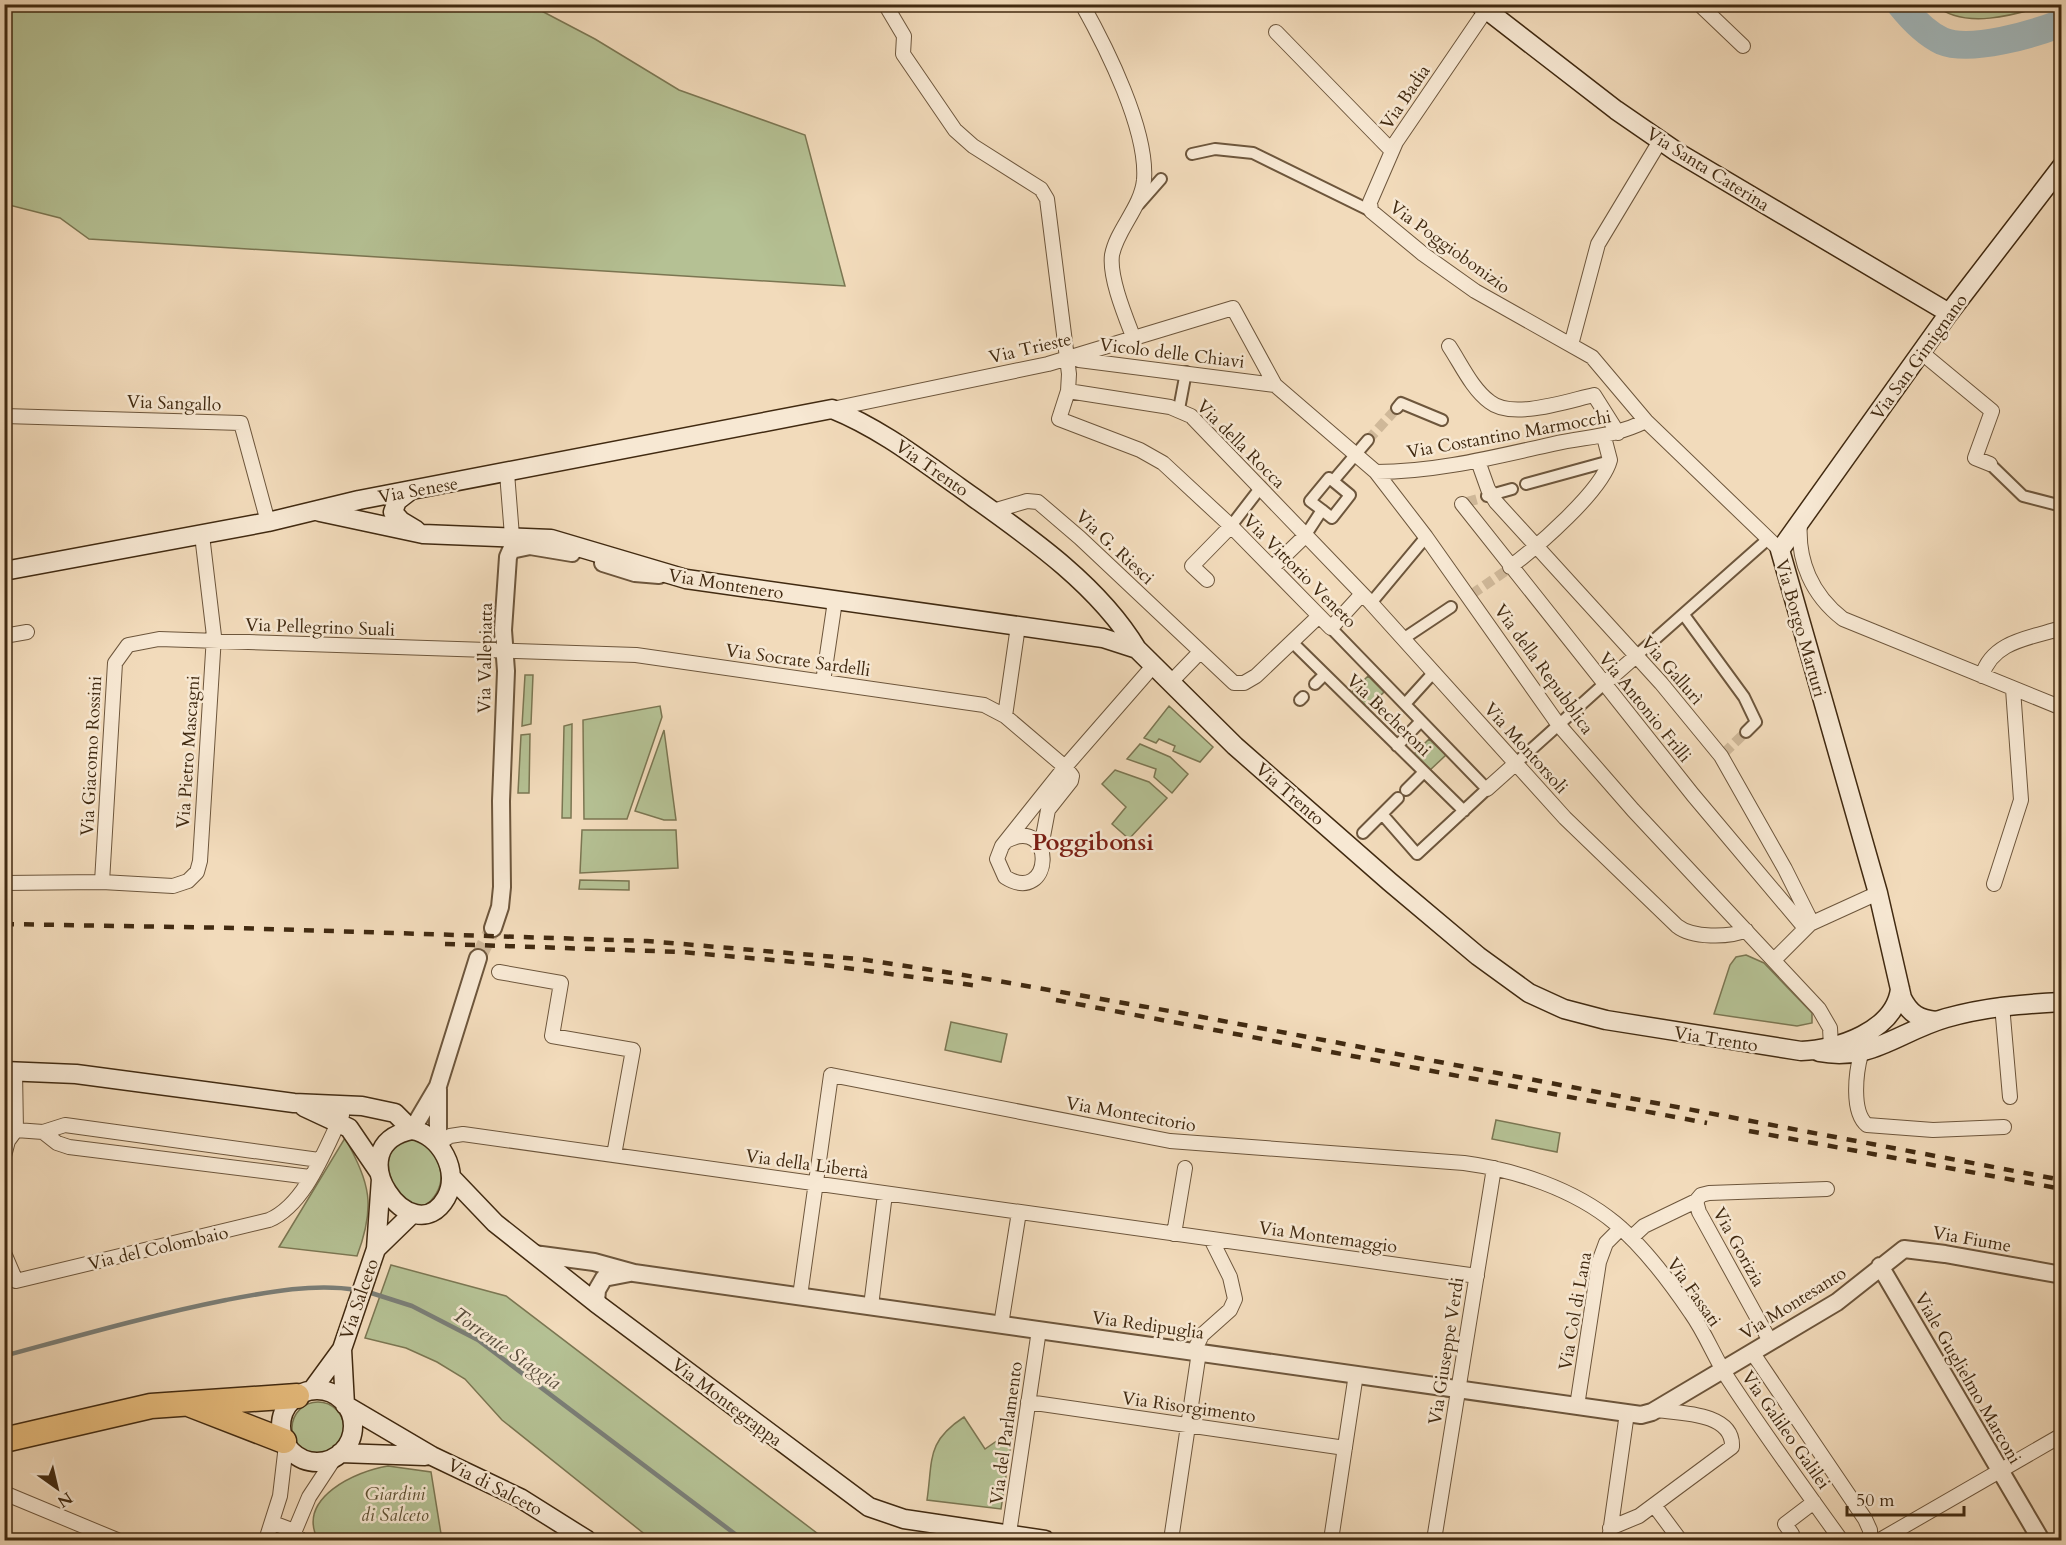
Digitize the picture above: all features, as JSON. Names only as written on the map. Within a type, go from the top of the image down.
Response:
[{"type":"highway","points":[[4,1440],[119,1411],[183,1402],[304,1393]]},
{"type":"highway","points":[[183,1402],[285,1443]]},
{"type":"main road","name":"Via Santa Caterina","points":[[1482,7],[1660,141],[1949,313]]},
{"type":"main road","name":"Via San Gimignano","points":[[1774,545],[1801,520],[1949,313],[2061,166]]},
{"type":"main road","name":"Via Senese","points":[[4,571],[202,535],[318,512],[359,500],[832,409]]},
{"type":"main road","name":"Via Trento","points":[[832,409],[891,439],[1060,563],[1108,612],[1137,649],[1235,746],[1469,949],[1529,993],[1564,1009],[1606,1020],[1777,1049],[1823,1048],[1838,1056],[1861,1054]]},
{"type":"main road","points":[[410,492],[397,501],[393,512],[400,521],[423,534]]},
{"type":"main road","name":"Via Montenero","points":[[318,512],[423,534],[512,536],[564,541],[669,575],[835,601],[1088,635],[1117,640],[1137,649]]},
{"type":"main road","name":"Via Borgo Marturi","points":[[1774,545],[1878,893],[1900,989],[1907,1007],[1914,1015],[1936,1021]]},
{"type":"main road","points":[[1088,635],[1103,628],[1108,612]]},
{"type":"main road","points":[[1823,1048],[1863,1035],[1882,1021],[1895,1008],[1900,989]]},
{"type":"main road","points":[[1861,1054],[1936,1021],[2002,1005],[2061,1002]]},
{"type":"main road","points":[[10,1072],[97,1076],[294,1103],[347,1105],[395,1113],[412,1130]]},
{"type":"main road","points":[[294,1103],[339,1122],[352,1131],[398,1205],[411,1215],[426,1214],[444,1202],[450,1191],[451,1176],[446,1158],[438,1144],[425,1133],[412,1130],[398,1133],[386,1141],[380,1157],[380,1176]]},
{"type":"main road","name":"Via Salceto","points":[[304,1393],[342,1349],[376,1250],[380,1176]]},
{"type":"main road","name":"Via Montegrappa","points":[[451,1176],[495,1223],[534,1254],[869,1507],[904,1519],[1008,1538],[1045,1540]]},
{"type":"main road","name":"Via Salceto","points":[[376,1250],[411,1215]]},
{"type":"main road","name":"Via Salceto","points":[[342,1349],[346,1405]]},
{"type":"main road","points":[[304,1393],[332,1393],[346,1405],[351,1415],[351,1436],[338,1454],[322,1461],[311,1461],[302,1458],[285,1443],[281,1421],[284,1411],[304,1393]]},
{"type":"main road","name":"Via di Salceto","points":[[346,1405],[432,1456],[520,1498],[587,1540]]},
{"type":"main road","name":"Via di Salceto","points":[[338,1454],[432,1456]]},
{"type":"street","points":[[885,4],[904,36],[903,54],[942,113],[963,138],[1044,194],[1072,359],[1068,391]]},
{"type":"street","points":[[1082,4],[1110,57],[1136,132],[1144,175],[1141,194],[1112,260],[1115,280],[1134,339]]},
{"type":"street","points":[[1699,4],[1743,46]]},
{"type":"street","name":"Via Badia","points":[[1371,211],[1372,197],[1391,150],[1482,7]]},
{"type":"street","points":[[1276,32],[1391,150]]},
{"type":"street","points":[[1571,345],[1598,244],[1660,141]]},
{"type":"street","points":[[1192,154],[1215,149],[1252,153],[1371,211]]},
{"type":"street","points":[[1129,220],[1142,200],[1161,179]]},
{"type":"street","name":"Via Poggiobonizio","points":[[1371,211],[1423,254],[1475,291],[1571,345]]},
{"type":"street","name":"Via Trieste","points":[[832,409],[1072,359],[1233,308]]},
{"type":"street","name":"Via della Repubblica","points":[[1233,308],[1275,385],[1376,472],[1426,537],[1558,724],[1633,810],[1774,960],[1826,1019],[1831,1033],[1823,1048]]},
{"type":"street","name":"Via Borgo Marturi","points":[[1571,345],[1595,360],[1646,421],[1774,545]]},
{"type":"street","points":[[1449,346],[1481,393],[1498,408],[1517,410],[1594,396],[1618,433]]},
{"type":"street","points":[[1922,353],[1992,411],[1975,458],[1990,464],[2023,496],[2061,506]]},
{"type":"street","name":"Vicolo delle Chiavi","points":[[1072,359],[1275,385]]},
{"type":"street","points":[[1179,409],[1186,372]]},
{"type":"street","name":"Via della Rocca","points":[[1068,391],[1179,409],[1195,420],[1305,536]]},
{"type":"street","name":"Via Vittorio Veneto","points":[[1068,391],[1059,419],[1156,458],[1231,526],[1487,789]]},
{"type":"street","points":[[1397,408],[1401,403],[1442,420]]},
{"type":"street","name":"Via Sangallo","points":[[4,417],[241,423],[268,522]]},
{"type":"street","name":"Via Costantino Marmocchi","points":[[1376,472],[1423,470],[1479,461],[1554,444],[1604,437],[1646,421]]},
{"type":"street","points":[[1509,568],[1538,547],[1594,486],[1610,462],[1604,437]]},
{"type":"street","points":[[1333,481],[1368,440]]},
{"type":"street","name":"Via Gallurì","points":[[1479,461],[1488,496],[1538,547],[1722,755],[1785,869],[1808,926]]},
{"type":"street","points":[[1526,484],[1610,462]]},
{"type":"street","points":[[507,473],[512,536]]},
{"type":"street","points":[[1329,478],[1350,495],[1332,518],[1322,510],[1310,501],[1329,478]]},
{"type":"street","points":[[1207,580],[1192,566],[1231,526],[1261,487]]},
{"type":"street","points":[[1488,496],[1512,489]]},
{"type":"street","name":"Via G. Riesci","points":[[993,512],[1027,501],[1038,502],[1080,538],[1227,679],[1238,684],[1253,678],[1319,616]]},
{"type":"street","name":"Via Antonio Frilli","points":[[1465,503],[1509,568],[1808,926]]},
{"type":"street","points":[[1272,567],[1305,536],[1322,510]]},
{"type":"street","points":[[1801,520],[1800,549],[1804,568],[1816,590],[1838,615],[1856,626],[2061,708]]},
{"type":"street","name":"Via Pietro Mascagni","points":[[102,882],[173,886],[188,881],[196,872],[200,861],[213,640],[202,535]]},
{"type":"street","name":"Via Montorsoli","points":[[1305,536],[1434,672],[1569,823],[1680,929],[1691,933],[1724,934],[1746,930]]},
{"type":"street","points":[[1331,628],[1366,599],[1426,537]]},
{"type":"street","points":[[1382,813],[1417,854],[1558,724],[1636,656],[1684,615],[1774,545]]},
{"type":"street","name":"Via Vallepiatta","points":[[493,928],[500,907],[502,888],[501,801],[508,557],[514,549],[530,546],[560,550],[635,573],[669,575]]},
{"type":"street","points":[[823,682],[835,601]]},
{"type":"street","points":[[1403,639],[1451,607]]},
{"type":"street","points":[[1684,615],[1744,697],[1756,722],[1746,732]]},
{"type":"street","points":[[1005,716],[1018,626]]},
{"type":"street","points":[[1982,676],[1989,658],[1999,650],[2061,628]]},
{"type":"street","points":[[4,636],[27,632]]},
{"type":"street","name":"Via Pellegrino Suali","points":[[134,642],[159,639],[213,640],[355,647],[504,650]]},
{"type":"street","name":"Via Giacomo Rossini","points":[[102,882],[115,663],[121,651],[134,642]]},
{"type":"street","name":"Via Becheroni","points":[[1292,642],[1464,811]]},
{"type":"street","name":"Via Socrate Sardelli","points":[[504,650],[645,656],[972,703],[992,708],[1005,716],[1065,767]]},
{"type":"street","points":[[1171,682],[1199,653]]},
{"type":"street","points":[[1065,767],[1071,780],[1048,810],[1041,847],[1044,861],[1039,875],[1033,880],[1018,883],[1005,877],[998,866],[999,852],[1006,841],[1065,767],[1154,665]]},
{"type":"street","points":[[1405,705],[1434,672]]},
{"type":"street","points":[[1315,684],[1324,675]]},
{"type":"street","points":[[1994,884],[2021,800],[2013,689]]},
{"type":"street","points":[[1397,746],[1421,721]]},
{"type":"street","points":[[1363,833],[1424,772]]},
{"type":"street","points":[[1006,841],[1021,836],[1035,841],[1041,847]]},
{"type":"street","points":[[4,883],[102,882]]},
{"type":"street","points":[[1774,960],[1808,926],[1878,893]]},
{"type":"street","points":[[412,1130],[438,1086],[469,994],[478,958]]},
{"type":"street","points":[[499,972],[561,983],[552,1036],[633,1050],[614,1155]]},
{"type":"street","points":[[2002,1005],[2010,1097]]},
{"type":"street","points":[[1861,1054],[1855,1085],[1861,1118],[1865,1124],[1923,1130],[2004,1127]]},
{"type":"street","points":[[4,1156],[8,1141],[16,1130],[10,1072]]},
{"type":"street","name":"Via Montecitorio","points":[[800,1296],[831,1076],[1170,1142],[1494,1168],[1521,1175],[1559,1191],[1591,1207],[1626,1233]]},
{"type":"street","points":[[438,1086],[438,1144]]},
{"type":"street","name":"Via del Colombaio","points":[[4,1253],[16,1281],[251,1226],[282,1213],[310,1177],[347,1105]]},
{"type":"street","points":[[16,1130],[43,1132],[70,1125],[318,1160]]},
{"type":"street","points":[[43,1132],[57,1143],[69,1147],[310,1177]]},
{"type":"street","name":"Via della Libertà","points":[[438,1144],[450,1136],[463,1134],[1174,1233]]},
{"type":"street","points":[[1174,1233],[1185,1168]]},
{"type":"street","name":"Via Giuseppe Verdi","points":[[1434,1540],[1494,1168]]},
{"type":"street","name":"Via Gorizia","points":[[1626,1233],[1709,1193],[1827,1189]]},
{"type":"street","points":[[871,1306],[885,1194]]},
{"type":"street","name":"Via Gorizia","points":[[1696,1201],[1699,1212],[1770,1341]]},
{"type":"street","points":[[1001,1325],[1019,1212]]},
{"type":"street","name":"Via Montemaggio","points":[[1174,1233],[1477,1276]]},
{"type":"street","name":"Via Fassati","points":[[1626,1233],[1687,1307],[1723,1370]]},
{"type":"street","name":"Via Col di Lana","points":[[1577,1406],[1600,1257],[1606,1243],[1626,1233]]},
{"type":"street","points":[[1171,1540],[1196,1351],[1202,1335],[1230,1310],[1235,1299],[1232,1282],[1211,1239]]},
{"type":"street","name":"Via Fiume","points":[[1880,1266],[1898,1252],[1914,1249],[2061,1275]]},
{"type":"street","name":"Via Redipuglia","points":[[534,1254],[594,1262],[634,1273],[1627,1413],[1644,1414],[1656,1410]]},
{"type":"street","name":"Via Montesanto","points":[[1656,1410],[1837,1302],[1880,1266]]},
{"type":"street","name":"Viale Guglielmo Marconi","points":[[1880,1266],[2041,1540]]},
{"type":"street","name":"Via Redipuglia","points":[[596,1303],[598,1285],[604,1278],[634,1273]]},
{"type":"street","name":"Via del Parlamento","points":[[1008,1538],[1039,1330]]},
{"type":"street","name":"Via Galileo Galilei","points":[[1752,1352],[1865,1519],[1870,1530],[1870,1540]]},
{"type":"street","name":"Via Galileo Galilei","points":[[1723,1370],[1841,1540]]},
{"type":"street","points":[[1331,1540],[1356,1374]]},
{"type":"street","name":"Via Risorgimento","points":[[1028,1402],[1345,1448]]},
{"type":"street","points":[[1610,1534],[1654,1505],[1732,1447],[1731,1438],[1713,1420],[1656,1410]]},
{"type":"street","points":[[1610,1534],[1627,1413]]},
{"type":"street","points":[[1880,1540],[2061,1435]]},
{"type":"street","points":[[266,1540],[280,1496],[285,1443]]},
{"type":"street","points":[[273,1523],[295,1538],[309,1497],[338,1454]]},
{"type":"street","points":[[4,1493],[117,1540]]},
{"type":"street","points":[[1784,1540],[1792,1534],[1785,1524],[1814,1502]]},
{"type":"street","points":[[1654,1505],[1680,1540]]},
{"type":"green space","points":[[5,4],[526,4],[595,39],[679,90],[805,135],[845,286],[89,239],[60,218],[5,204]]},
{"type":"green space","points":[[1935,5],[2047,5],[2005,16],[1975,19],[1947,13]]},
{"type":"green space","points":[[525,675],[533,675],[531,724],[522,726]]},
{"type":"green space","points":[[1368,676],[1384,692],[1368,708],[1352,692]]},
{"type":"green space","points":[[660,706],[662,717],[627,819],[584,819],[583,720]]},
{"type":"green space","points":[[1169,706],[1213,747],[1200,762],[1173,751],[1175,746],[1159,739],[1156,743],[1144,738]]},
{"type":"green space","points":[[572,724],[571,818],[562,818],[564,726]]},
{"type":"green space","points":[[664,730],[676,820],[664,820],[635,811]]},
{"type":"green space","points":[[530,734],[529,793],[518,793],[521,735]]},
{"type":"green space","points":[[1429,739],[1446,755],[1429,771],[1413,755]]},
{"type":"green space","points":[[1140,744],[1170,757],[1188,774],[1172,793],[1154,777],[1156,769],[1127,759]]},
{"type":"green space","points":[[1115,770],[1149,782],[1167,798],[1129,839],[1112,824],[1126,807],[1102,784]]},
{"type":"green space","points":[[582,830],[676,830],[678,868],[580,873]]},
{"type":"green space","points":[[580,880],[629,881],[629,890],[579,889]]},
{"type":"green space","points":[[1746,955],[1764,963],[1812,1013],[1812,1023],[1797,1026],[1714,1014],[1730,965],[1736,957]]},
{"type":"green space","points":[[951,1022],[1007,1034],[1001,1062],[945,1050]]},
{"type":"green space","points":[[1496,1120],[1560,1133],[1557,1152],[1492,1139]]},
{"type":"green space","points":[[345,1138],[360,1169],[368,1195],[367,1223],[357,1256],[279,1247]]},
{"type":"green space","points":[[413,1138],[432,1152],[440,1170],[441,1180],[438,1190],[423,1208],[403,1202],[392,1182],[388,1162],[391,1146]]},
{"type":"green space","points":[[391,1265],[506,1296],[826,1540],[652,1540],[502,1420],[465,1379],[437,1362],[406,1348],[365,1338]]},
{"type":"green space","points":[[318,1402],[328,1404],[336,1410],[342,1418],[344,1428],[342,1438],[336,1446],[328,1452],[318,1454],[308,1452],[300,1446],[294,1438],[292,1428],[294,1418],[300,1410],[308,1404]]},
{"type":"green space","points":[[964,1417],[985,1449],[1004,1436],[1012,1436],[1001,1509],[927,1500],[931,1462],[937,1443],[952,1426]]},
{"type":"green space","name":"Giardini di Salceto","points":[[388,1466],[431,1472],[442,1540],[318,1540],[313,1525],[315,1511],[322,1499],[333,1489],[360,1474]]},
{"type":"waterway","points":[[1900,4],[1930,34],[1942,41],[1954,44],[1969,45],[2002,41],[2062,23]]},
{"type":"waterway","name":"Torrente Staggia","points":[[4,1356],[142,1319],[242,1297],[275,1291],[324,1287],[357,1290]]},
{"type":"waterway","name":"Torrente Staggia","points":[[365,1291],[412,1306],[478,1340],[743,1540]]},
{"type":"tunnel","points":[[1368,440],[1397,408]]},
{"type":"tunnel","points":[[1467,502],[1485,497]]},
{"type":"tunnel","points":[[1472,594],[1507,570]]},
{"type":"tunnel","points":[[1724,753],[1746,732]]},
{"type":"tunnel","points":[[478,958],[493,928]]},
{"type":"railway","points":[[4,924],[236,928],[647,941],[859,959],[1181,1013],[2062,1180]]},
{"type":"railway","points":[[445,944],[682,952],[817,964],[979,986]]},
{"type":"railway","points":[[1056,1000],[1707,1123]]},
{"type":"railway","points":[[1749,1131],[2062,1189]]},
{"type":"district","name":"Poggibonsi","points":[[1093,842]]}]
